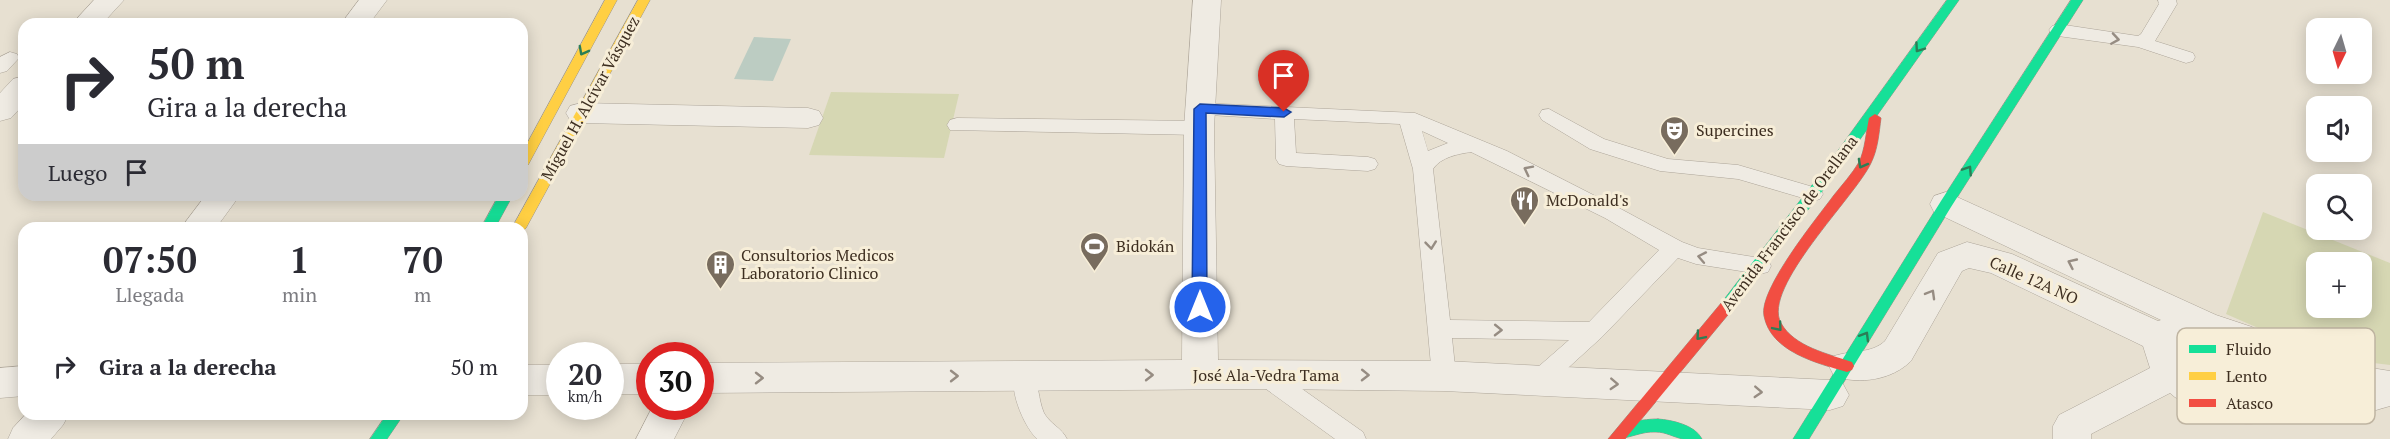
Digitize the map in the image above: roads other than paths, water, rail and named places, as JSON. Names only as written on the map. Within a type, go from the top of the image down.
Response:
[{"type":"main road","name":"Miguel H. Alcívar Vásquez","points":[[528,154],[611,0]]},
{"type":"main road","name":"Miguel H. Alcívar Vásquez","points":[[522,222],[644,0]]},
{"type":"main road","name":"Avenida Francisco de Orellana","points":[[1618,437],[1657,386],[1760,266],[1878,108],[1953,0]]},
{"type":"main road","points":[[1801,439],[1946,204],[2077,0]]},
{"type":"main road","points":[[1839,380],[1812,355],[1788,339],[1768,313],[1770,303],[1785,275],[1866,161],[1878,108]]},
{"type":"main road","points":[[491,222],[503,201]]},
{"type":"main road","points":[[378,439],[392,420]]},
{"type":"main road","points":[[1618,437],[1634,426],[1659,423],[1678,428],[1694,439]]},
{"type":"street","points":[[92,18],[110,0]]},
{"type":"street","points":[[360,18],[373,0]]},
{"type":"street","points":[[1200,374],[1199,118],[1207,0]]},
{"type":"street","points":[[0,111],[18,93]]},
{"type":"street","points":[[581,113],[808,118]]},
{"type":"street","points":[[203,222],[219,201]]},
{"type":"street","name":"Calle 12A NO","points":[[1946,204],[2214,328]]},
{"type":"street","name":"Calle 12A NO","points":[[1839,380],[1892,358],[1950,262],[1967,255],[2000,263],[2168,356],[2177,367]]},
{"type":"street","points":[[2072,439],[2072,426],[2168,356],[2167,332],[2189,324],[2205,325]]},
{"type":"street","name":"José Ala-Vedra Tama","points":[[714,378],[1263,374],[1444,376],[1657,386],[1839,380]]},
{"type":"street","points":[[528,380],[546,380]]},
{"type":"street","points":[[0,383],[18,382]]},
{"type":"street","points":[[2375,384],[2390,386]]},
{"type":"street","points":[[2375,395],[2390,391]]},
{"type":"street","points":[[27,439],[44,420]]},
{"type":"street","points":[[655,439],[665,420]]},
{"type":"lane","points":[[2140,42],[2148,38],[2168,4],[2167,0]]},
{"type":"lane","points":[[2058,30],[2140,42],[2186,57]]},
{"type":"lane","points":[[1284,112],[1286,159],[1368,164]]},
{"type":"lane","points":[[957,125],[1199,118],[1284,112],[1408,118],[1500,156],[1602,207],[1674,248],[1696,256],[1760,266]]},
{"type":"lane","points":[[1550,115],[1597,144],[1667,166],[1738,172],[1813,194]]},
{"type":"lane","points":[[1408,118],[1423,169],[1444,376]]},
{"type":"lane","points":[[1423,169],[1430,158],[1453,148],[1473,145]]},
{"type":"lane","points":[[1538,381],[1594,331],[1674,248]]},
{"type":"lane","points":[[1440,329],[1594,331]]},
{"type":"lane","points":[[1263,374],[1354,439]]},
{"type":"lane","points":[[1024,375],[1031,414],[1043,432],[1055,439]]},
{"type":"place","name":"Supercines","points":[[1675,156]]},
{"type":"place","name":"McDonald's","points":[[1525,226]]},
{"type":"place","name":"Bidokán","points":[[1095,272]]},
{"type":"place","name":"Consultorios Medicos Laboratorio Clinico","points":[[720,290]]}]
